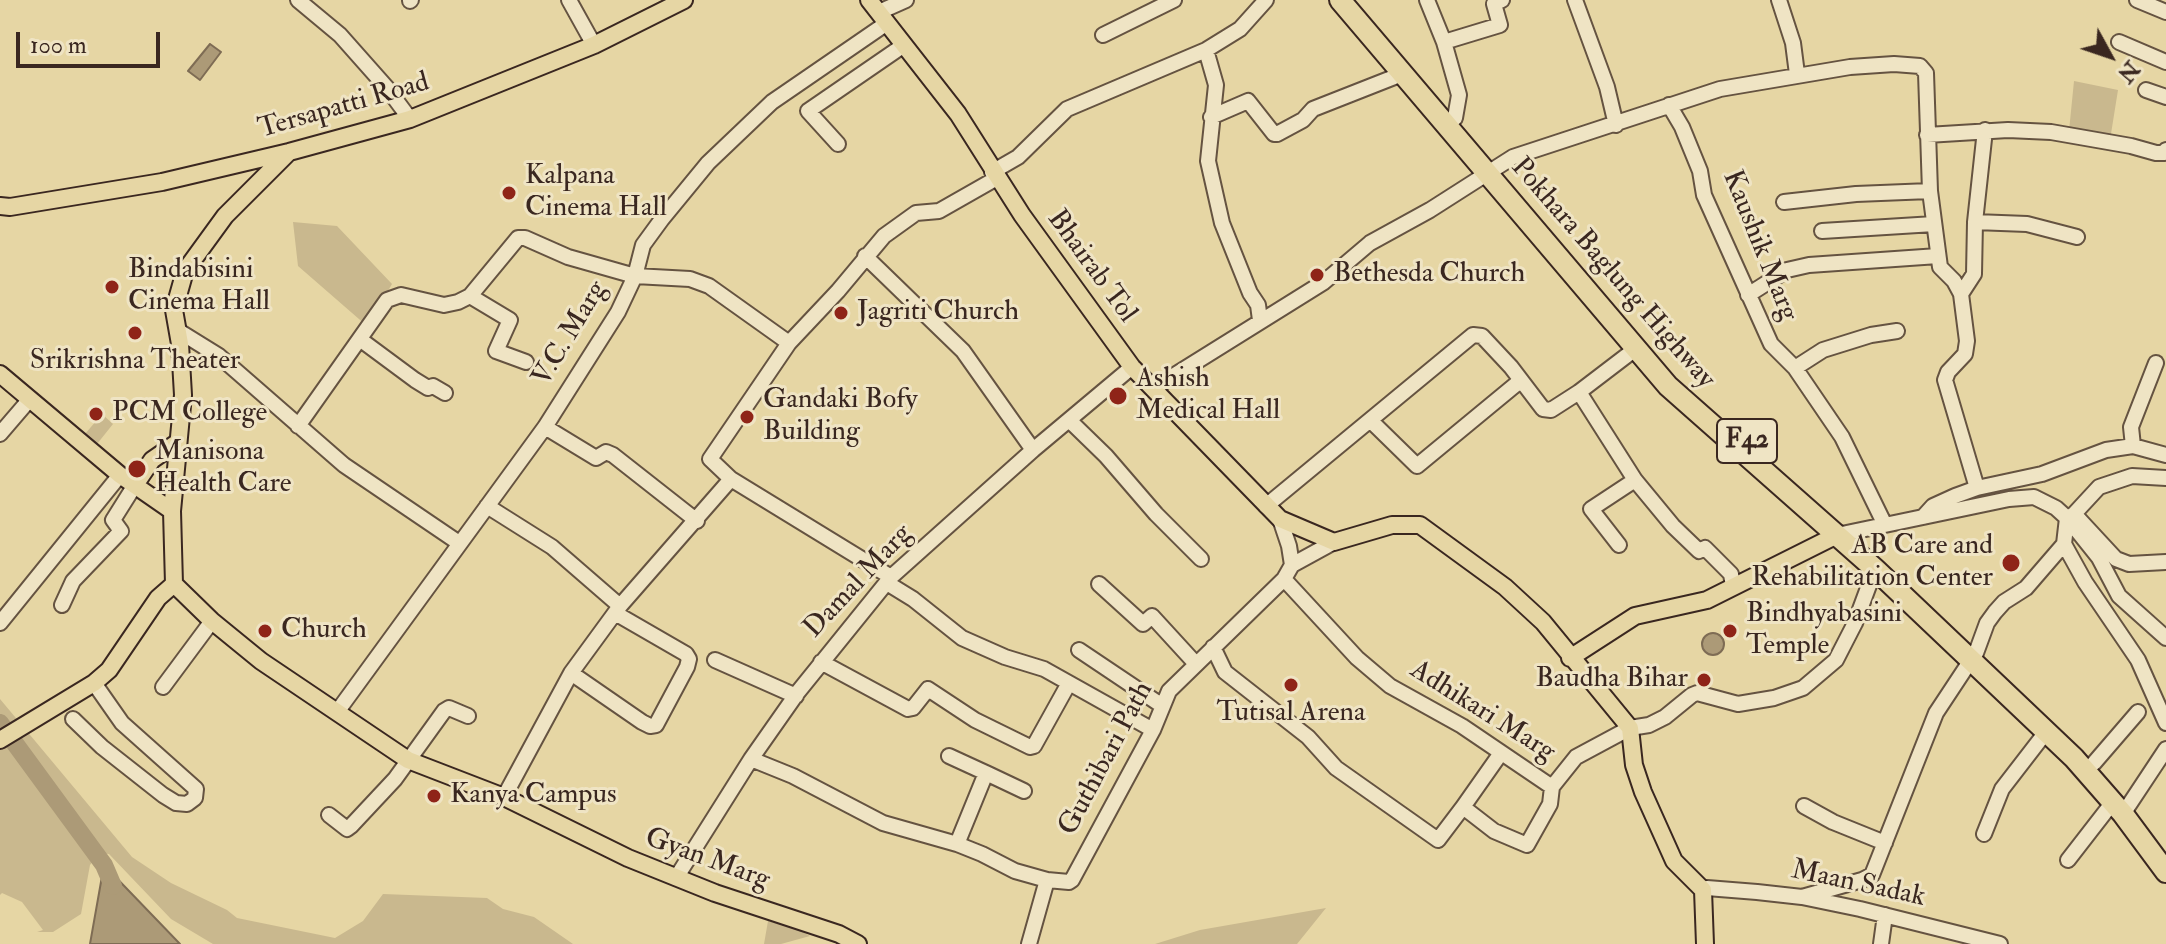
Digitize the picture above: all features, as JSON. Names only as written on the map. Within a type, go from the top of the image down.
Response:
[{"type":"highway","name":"Pokhara Baglung Highway","points":[[1340,0],[1402,74],[1675,378],[1844,533],[1875,569],[2094,763],[2166,872]]},
{"type":"highway","name":"Pokhara Baglung Highway","points":[[1356,0],[1455,118],[1492,171],[1634,350],[1668,386],[1914,591],[2166,854]]},
{"type":"main road","name":"Tersapatti Road","points":[[0,206],[10,207],[162,182],[410,119],[594,45],[684,0]]},
{"type":"main road","name":"Bhairab Tol","points":[[878,12],[958,114],[995,175],[1132,367],[1280,519],[1334,542]]},
{"type":"main road","points":[[0,740],[66,702],[109,670],[158,598],[174,584],[172,511],[183,395],[174,310],[185,271],[225,216],[289,152]]},
{"type":"main road","points":[[0,374],[120,475],[172,511]]},
{"type":"main road","points":[[135,485],[152,460],[178,442]]},
{"type":"main road","points":[[1334,542],[1392,525],[1420,525],[1505,587],[1543,622],[1630,728],[1634,765],[1674,861],[1705,890],[1708,944]]},
{"type":"main road","points":[[1570,658],[1635,616],[1707,600],[1844,533]]},
{"type":"main road","name":"Gyan Marg","points":[[174,584],[212,621],[261,661],[408,760],[504,797],[606,849],[676,878],[839,934],[858,944]]},
{"type":"street","points":[[298,0],[340,35],[410,119]]},
{"type":"street","points":[[569,0],[594,45]]},
{"type":"street","name":"V.C. Marg","points":[[337,712],[545,427],[618,312],[635,276],[643,245],[708,163],[772,102],[878,12],[906,0]]},
{"type":"street","points":[[1103,35],[1174,0]]},
{"type":"street","points":[[1427,0],[1444,42],[1459,95],[1455,118]]},
{"type":"street","points":[[1444,42],[1500,25],[1494,4],[1502,0]]},
{"type":"street","points":[[1575,0],[1607,87],[1616,125]]},
{"type":"street","points":[[1779,0],[1793,43],[1797,74]]},
{"type":"street","points":[[2137,0],[2166,12]]},
{"type":"street","points":[[1153,730],[1044,669],[1005,657],[962,638],[889,580],[731,479],[710,459],[789,343],[884,236],[916,213],[939,211],[995,175],[1067,109],[1206,50],[1240,29],[1258,3]]},
{"type":"street","points":[[2119,42],[2166,62]]},
{"type":"street","points":[[838,144],[808,111],[904,45]]},
{"type":"street","points":[[1206,50],[1216,85],[1208,161],[1222,223],[1250,293],[1258,305],[1260,320]]},
{"type":"street","points":[[1154,388],[1324,282],[1370,243],[1430,210],[1513,157],[1720,89],[1850,67],[1920,66],[1926,73],[1930,191],[1938,256],[1940,267],[1954,281],[1961,294],[1967,341],[1965,354],[1948,372],[1945,380],[1977,488]]},
{"type":"street","points":[[1211,117],[1248,101],[1277,134],[1303,120],[1313,109],[1402,74]]},
{"type":"street","points":[[2146,90],[2166,97]]},
{"type":"street","name":"Kaushik Marg","points":[[1669,105],[1682,127],[1700,171],[1704,195],[1771,344],[1795,368],[1842,437],[1884,523]]},
{"type":"street","points":[[1927,135],[1985,130],[2051,132],[2165,152]]},
{"type":"street","points":[[1961,294],[1974,274],[1975,222],[1985,130]]},
{"type":"street","points":[[1784,202],[1856,194],[1930,191]]},
{"type":"street","points":[[1975,222],[2027,224],[2077,237]]},
{"type":"street","points":[[1822,231],[1934,224]]},
{"type":"street","points":[[298,426],[392,296],[401,295],[444,305],[470,296],[518,238],[525,238],[568,257],[635,276],[690,279],[709,286],[789,343]]},
{"type":"street","points":[[865,256],[963,351],[1033,450]]},
{"type":"street","points":[[1748,295],[1787,270],[1809,265],[1938,256]]},
{"type":"street","name":"V.C. Marg","points":[[470,296],[510,320],[496,351],[526,362]]},
{"type":"street","points":[[177,330],[219,356],[344,465],[459,543]]},
{"type":"street","points":[[1795,368],[1823,350],[1871,335],[1897,331]]},
{"type":"street","points":[[1266,506],[1473,335],[1482,336],[1546,411],[1579,392],[1634,350]]},
{"type":"street","points":[[361,340],[415,380],[445,393]]},
{"type":"street","points":[[2133,446],[2131,427],[2156,363]]},
{"type":"street","name":"Damal Marg","points":[[676,878],[751,759],[796,696],[889,580],[1033,450],[1132,367]]},
{"type":"street","points":[[1370,420],[1417,466],[1520,381]]},
{"type":"street","points":[[1579,392],[1635,480],[1673,526],[1699,551],[1705,548],[1731,574],[1733,586]]},
{"type":"street","points":[[0,434],[30,399]]},
{"type":"street","points":[[1069,420],[1201,559]]},
{"type":"street","points":[[545,427],[596,458],[606,452],[613,455],[697,521]]},
{"type":"street","points":[[1923,517],[1936,504],[1977,488],[2042,474],[2106,450],[2133,446],[2166,455]]},
{"type":"street","points":[[0,623],[120,475]]},
{"type":"street","points":[[1802,897],[1872,875],[1908,777],[1936,713],[1974,656],[1987,623],[1995,612],[2026,588],[2064,544],[2070,516],[2099,487],[2132,476],[2166,478]]},
{"type":"street","points":[[504,797],[571,673],[618,609],[731,479]]},
{"type":"street","points":[[1619,545],[1591,509],[1635,480]]},
{"type":"street","points":[[62,605],[73,581],[121,531],[113,520],[135,485]]},
{"type":"street","points":[[1844,533],[2009,499],[2034,497],[2070,516],[2116,559],[2129,564],[2166,562]]},
{"type":"street","points":[[487,506],[552,547],[618,609],[689,659],[656,725],[650,726],[571,673]]},
{"type":"street","points":[[2070,516],[2099,558],[2119,596],[2166,638]]},
{"type":"street","points":[[1280,519],[1292,565],[1334,542]]},
{"type":"street","points":[[2064,544],[2085,582],[2138,660],[2166,723]]},
{"type":"street","name":"Guthibari Path","points":[[1047,880],[1072,880],[1153,730],[1169,691],[1284,579],[1292,565]]},
{"type":"street","points":[[1552,787],[1576,757],[1630,728],[1649,725],[1665,717],[1697,693],[1738,704],[1774,698],[1803,688],[1836,660],[1855,623],[1875,569]]},
{"type":"street","name":"Adhikari Marg","points":[[1284,579],[1357,658],[1390,686],[1462,726],[1552,787],[1550,804],[1527,845],[1494,831],[1463,807]]},
{"type":"street","points":[[1099,584],[1143,624],[1152,616],[1196,664]]},
{"type":"street","points":[[163,687],[212,621]]},
{"type":"street","points":[[1213,647],[1225,672],[1308,737],[1336,768],[1438,840],[1501,753]]},
{"type":"street","points":[[1079,650],[1161,705]]},
{"type":"street","points":[[715,660],[796,696]]},
{"type":"street","points":[[821,662],[908,709],[913,708],[928,689],[975,720],[1030,747],[1034,746],[1069,683]]},
{"type":"street","points":[[73,719],[102,747],[163,795],[176,803],[187,804],[195,798],[196,789],[122,723],[94,683]]},
{"type":"street","points":[[329,815],[347,829],[386,789],[444,711],[449,708],[468,716]]},
{"type":"street","points":[[2094,763],[2138,712]]},
{"type":"street","points":[[1984,834],[2002,789],[2046,732]]},
{"type":"street","points":[[1636,747],[1635,757],[1645,794],[1677,858],[1705,890]]},
{"type":"street","points":[[2068,860],[2122,807],[2166,749]]},
{"type":"street","points":[[949,756],[1024,791]]},
{"type":"street","points":[[751,759],[793,776],[883,823],[957,844],[1015,871],[1047,880],[1029,944]]},
{"type":"street","points":[[957,844],[986,773]]},
{"type":"street","points":[[1804,806],[1833,822],[1885,843]]},
{"type":"street","name":"Maan Sadak","points":[[1705,890],[1802,897],[2000,944]]},
{"type":"street","points":[[1881,944],[1885,915]]},
{"type":"shaded area","points":[[210,44],[221,52],[200,80],[188,71]]},
{"type":"shaded area","points":[[2074,81],[2118,90],[2110,140],[2069,131]]},
{"type":"shaded area","points":[[293,222],[337,226],[392,284],[367,326],[298,266]]},
{"type":"shaded area","points":[[102,414],[113,424],[97,444],[85,434]]},
{"type":"shaded area","points":[[1713,633],[1721,636],[1724,644],[1721,652],[1713,655],[1705,652],[1702,644],[1705,636]]},
{"type":"shaded area","points":[[0,699],[132,857],[171,883],[237,918],[335,938],[363,921],[383,894],[487,898],[503,909],[534,917],[573,944],[213,944],[171,919],[109,854],[100,853],[90,865],[81,914],[53,932],[37,932],[43,930],[22,902],[2,893],[0,895]]},
{"type":"shaded area","points":[[104,865],[180,944],[90,944]]},
{"type":"shaded area","points":[[1326,908],[1297,944],[1155,944],[1200,930]]},
{"type":"shaded area","points":[[768,921],[795,928],[810,936],[781,944],[764,944]]},
{"type":"waterway","points":[[0,723],[104,865],[113,886]]},
{"type":"place","name":"Kalpana Cinema Hall","points":[[509,193]]},
{"type":"place","name":"Bethesda Church","points":[[1317,275]]},
{"type":"place","name":"Bindabisini Cinema Hall","points":[[112,287]]},
{"type":"place","name":"Jagriti Church","points":[[841,313]]},
{"type":"place","name":"Srikrishna Theater","points":[[135,333]]},
{"type":"place","name":"Ashish Medical Hall","points":[[1118,396]]},
{"type":"place","name":"PCM College","points":[[96,414]]},
{"type":"place","name":"Gandaki Bofy Building","points":[[747,417]]},
{"type":"place","name":"Manisona Health Care","points":[[137,469]]},
{"type":"place","name":"AB Care and Rehabilitation Center","points":[[2011,563]]},
{"type":"place","name":"Church","points":[[265,631]]},
{"type":"place","name":"Bindhyabasini Temple","points":[[1730,631]]},
{"type":"place","name":"Baudha Bihar","points":[[1704,680]]},
{"type":"place","name":"Tutisal Arena","points":[[1291,685]]},
{"type":"place","name":"Kanya Campus","points":[[434,796]]}]
